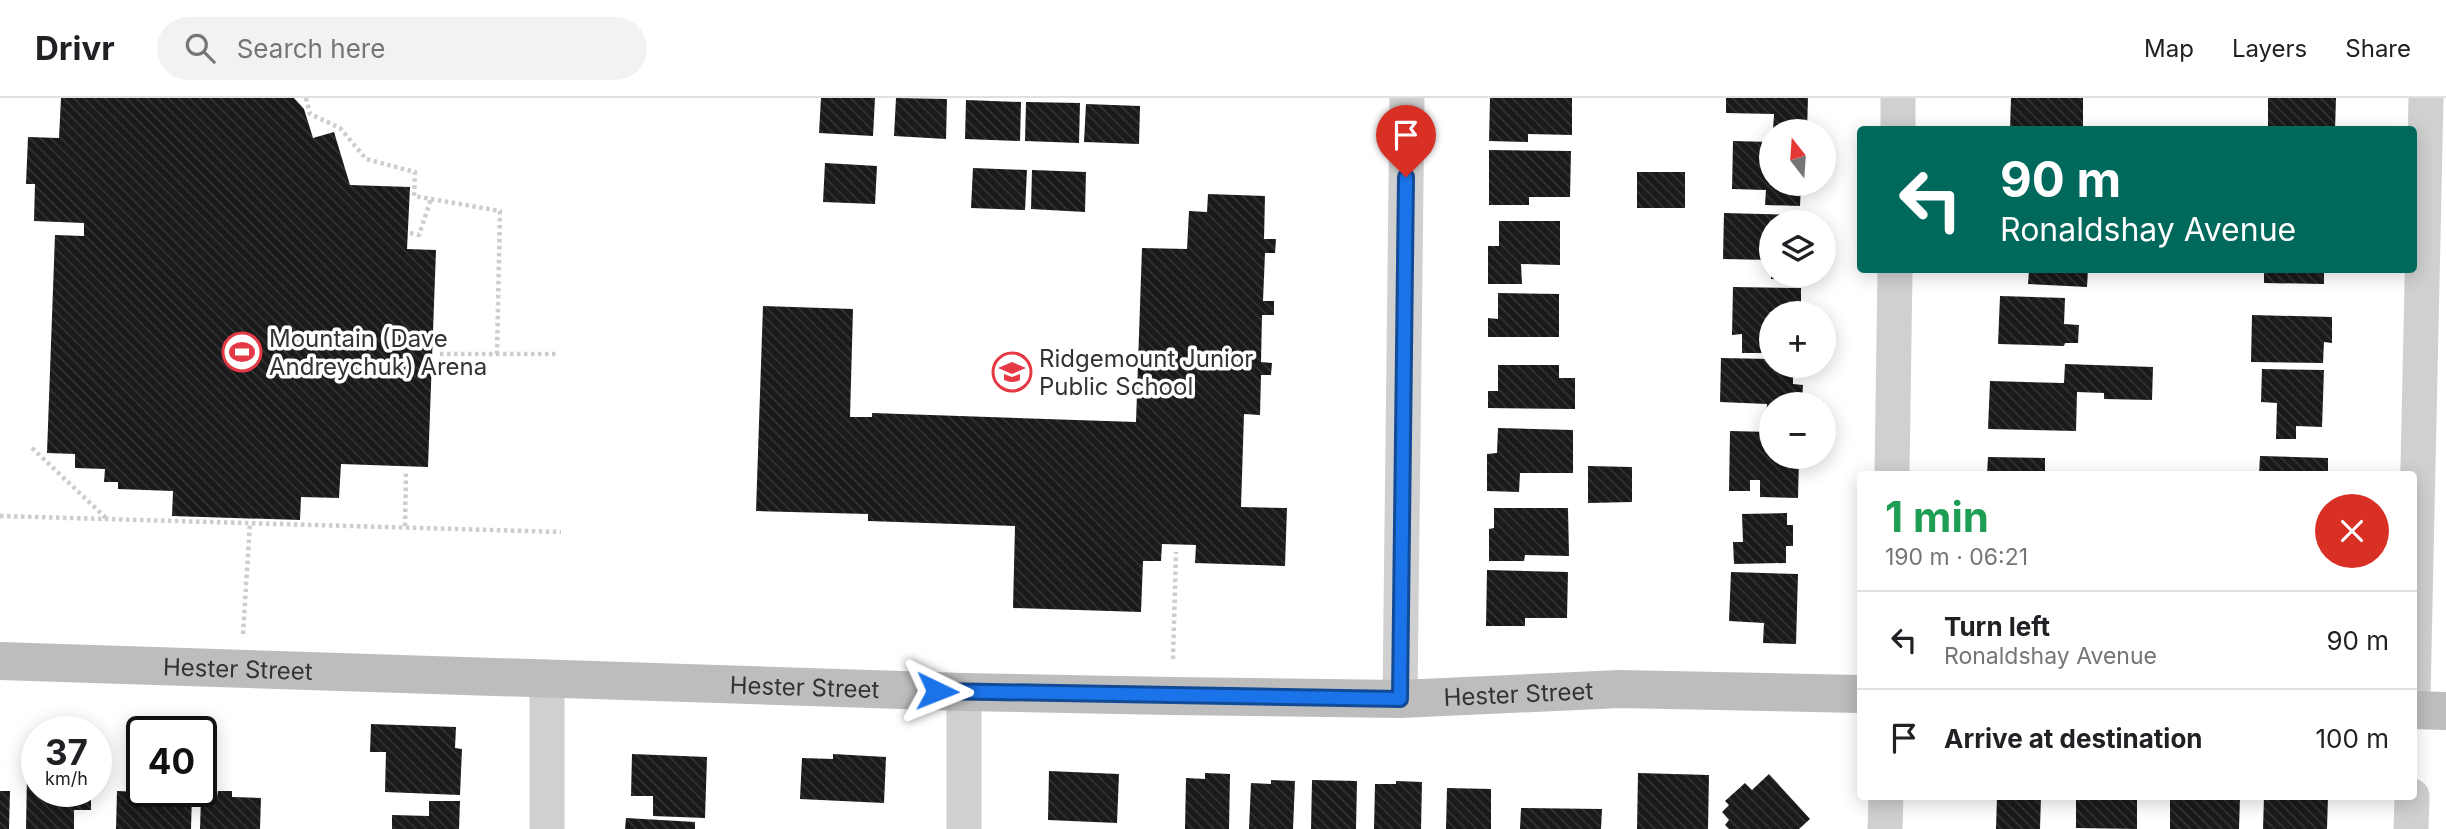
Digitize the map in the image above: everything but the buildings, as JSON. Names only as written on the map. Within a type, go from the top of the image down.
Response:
[{"type":"street","points":[[1400,699],[1407,98]]},
{"type":"street","points":[[1898,98],[1898,126]]},
{"type":"street","points":[[2417,513],[2426,98]]},
{"type":"street","points":[[1892,471],[1895,273]]},
{"type":"street","name":"Hester Street","points":[[0,661],[964,692],[1171,696],[1400,699],[1620,689],[1857,694]]},
{"type":"street","points":[[547,677],[547,829]]},
{"type":"street","points":[[964,692],[964,829]]},
{"type":"street","points":[[2417,710],[2446,711]]},
{"type":"street","points":[[1885,829],[1886,800]]},
{"type":"street","points":[[2411,829],[2412,800]]},
{"type":"path","points":[[306,98],[310,114],[341,128],[366,159],[415,172],[414,196],[500,211],[497,354]]},
{"type":"path","points":[[410,233],[419,235],[431,199]]},
{"type":"path","points":[[440,354],[558,354]]},
{"type":"path","points":[[32,447],[106,519]]},
{"type":"path","points":[[405,526],[406,472]]},
{"type":"path","points":[[0,516],[561,532]]},
{"type":"path","points":[[241,668],[250,523]]},
{"type":"path","points":[[1171,696],[1176,552]]},
{"type":"place","name":"Mountain (Dave Andreychuk) Arena","points":[[242,352]]},
{"type":"place","name":"Ridgemount Junior Public School","points":[[1012,372]]},
{"type":"route","points":[[937,691],[1400,699],[1406,177]]}]
